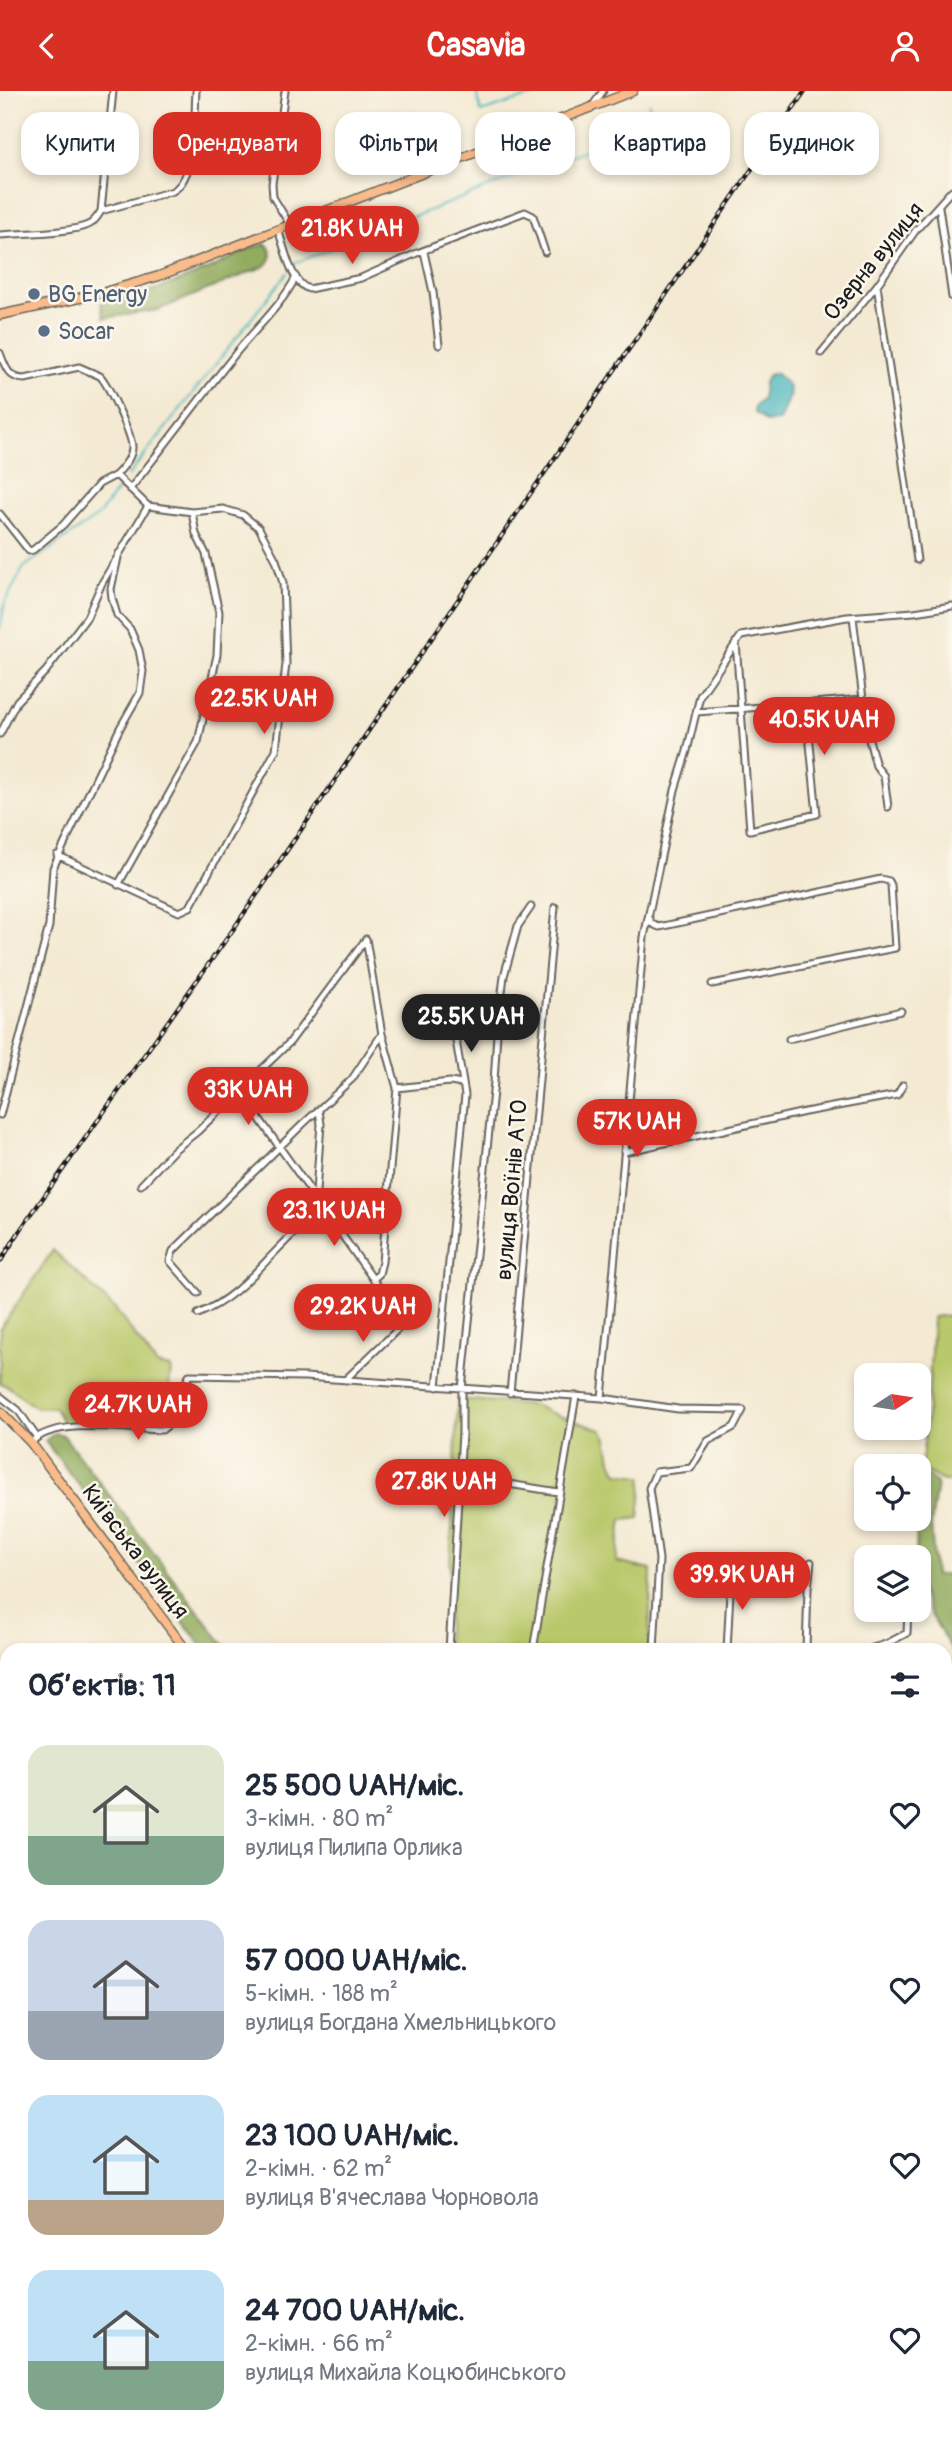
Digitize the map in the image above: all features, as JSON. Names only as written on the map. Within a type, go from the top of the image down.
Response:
[{"type":"highway","points":[[0,315],[98,295],[130,285],[633,91]]},
{"type":"highway","name":"Київська вулиця","points":[[0,1411],[33,1440],[181,1643]]},
{"type":"street","points":[[0,235],[75,228],[96,220],[101,211],[113,91]]},
{"type":"street","points":[[101,211],[173,191],[180,186],[186,178],[190,162],[196,91]]},
{"type":"street","points":[[285,91],[272,184],[273,197],[290,225]]},
{"type":"street","points":[[591,107],[603,91]]},
{"type":"street","name":"Озерна вулиця","points":[[821,353],[877,285],[916,230],[952,190]]},
{"type":"street","points":[[939,207],[952,297]]},
{"type":"street","points":[[278,230],[284,253],[305,288],[361,278],[525,212],[533,216],[545,252]]},
{"type":"street","points":[[424,252],[433,292],[439,345]]},
{"type":"street","points":[[130,489],[191,414],[237,351],[288,292],[296,277]]},
{"type":"street","points":[[877,285],[917,559]]},
{"type":"street","points":[[0,353],[8,373],[17,379],[79,367],[97,373],[103,379],[123,421],[131,449],[129,460],[116,475],[99,484],[63,525],[33,550],[29,551],[0,514]]},
{"type":"street","points":[[57,855],[179,912],[190,907],[276,750],[286,664],[286,623],[283,583],[260,528],[243,515],[223,509],[192,512],[148,506],[116,475]]},
{"type":"street","points":[[0,734],[17,701],[46,671],[87,617],[119,552],[148,506]]},
{"type":"street","points":[[118,885],[198,742],[217,655],[219,612],[206,554],[196,534],[192,512]]},
{"type":"street","points":[[0,1115],[49,926],[53,868],[57,855],[120,728],[141,693],[143,671],[138,650],[130,629],[117,615],[112,599],[111,589],[119,552]]},
{"type":"street","points":[[602,1398],[644,937],[675,790],[700,696],[741,636],[850,617],[952,606]]},
{"type":"street","points":[[850,617],[872,753],[876,767],[884,776],[888,807]]},
{"type":"street","points":[[736,642],[750,830],[817,814],[806,704]]},
{"type":"street","points":[[697,712],[864,699]]},
{"type":"street","points":[[649,916],[650,923],[659,927],[881,879],[889,881],[895,947],[712,984]]},
{"type":"street","points":[[449,1643],[462,1388],[504,976],[518,926],[531,907]]},
{"type":"street","name":"вулиця Воїнів АТО","points":[[510,1392],[555,907]]},
{"type":"street","points":[[141,1185],[174,1150],[198,1131],[295,1037],[366,939],[382,1034],[397,1088],[382,1262],[379,1274],[373,1279]]},
{"type":"street","points":[[789,1039],[901,1011]]},
{"type":"street","points":[[437,1387],[465,1090],[454,1028]]},
{"type":"street","points":[[198,1293],[170,1261],[173,1251],[352,1079],[382,1034]]},
{"type":"street","points":[[397,1088],[450,1082],[462,1084]]},
{"type":"street","points":[[624,1152],[805,1112],[897,1095],[903,1085]]},
{"type":"street","points":[[239,1090],[400,1317],[399,1328],[345,1380]]},
{"type":"street","points":[[198,1314],[224,1302],[255,1275],[284,1242],[318,1211],[321,1124],[319,1111]]},
{"type":"street","points":[[0,1396],[18,1410],[33,1440],[62,1426],[162,1430],[168,1425],[189,1375],[345,1380],[602,1398],[678,1409],[743,1411],[734,1427],[708,1441],[691,1468],[656,1472],[649,1487],[659,1559],[654,1643]]},
{"type":"street","points":[[534,1643],[576,1396]]},
{"type":"street","points":[[459,1476],[558,1492]]},
{"type":"street","points":[[806,1643],[811,1562]]},
{"type":"street","points":[[727,1643],[731,1573]]},
{"type":"street","points":[[888,1643],[907,1633],[907,1622]]},
{"type":"green space","points":[[266,244],[270,250],[270,261],[263,267],[158,310],[104,318],[101,303],[161,288],[207,270],[253,247]]},
{"type":"green space","points":[[53,1250],[115,1309],[157,1365],[171,1368],[166,1421],[163,1426],[64,1424],[55,1408],[36,1408],[0,1383],[0,1329]]},
{"type":"green space","points":[[952,1315],[952,1481],[943,1481],[931,1474],[931,1454],[923,1454],[924,1440],[931,1440],[933,1317]]},
{"type":"green space","points":[[458,1399],[534,1405],[602,1430],[618,1473],[643,1478],[639,1518],[622,1520],[616,1562],[651,1570],[649,1643],[446,1643]]},
{"type":"green space","points":[[55,1433],[63,1435],[223,1643],[200,1643],[45,1441]]},
{"type":"green space","points":[[931,1479],[937,1483],[931,1525]]},
{"type":"green space","points":[[931,1525],[935,1576],[952,1574],[952,1643],[948,1643],[931,1615],[931,1545],[916,1545],[917,1531],[931,1531]]},
{"type":"water","points":[[776,373],[788,385],[790,394],[779,421],[766,422],[754,412],[755,405],[762,400],[764,382],[768,375]]},
{"type":"waterway","points":[[476,91],[481,112],[547,91]]},
{"type":"waterway","points":[[295,263],[651,124],[649,103]]},
{"type":"waterway","points":[[128,476],[287,273]]},
{"type":"waterway","points":[[0,629],[5,602],[24,567],[98,516],[122,484]]},
{"type":"railway","points":[[0,1262],[232,931],[805,91]]},
{"type":"place","name":"BG Energy","points":[[34,294]]},
{"type":"place","name":"Socar","points":[[44,331]]}]
